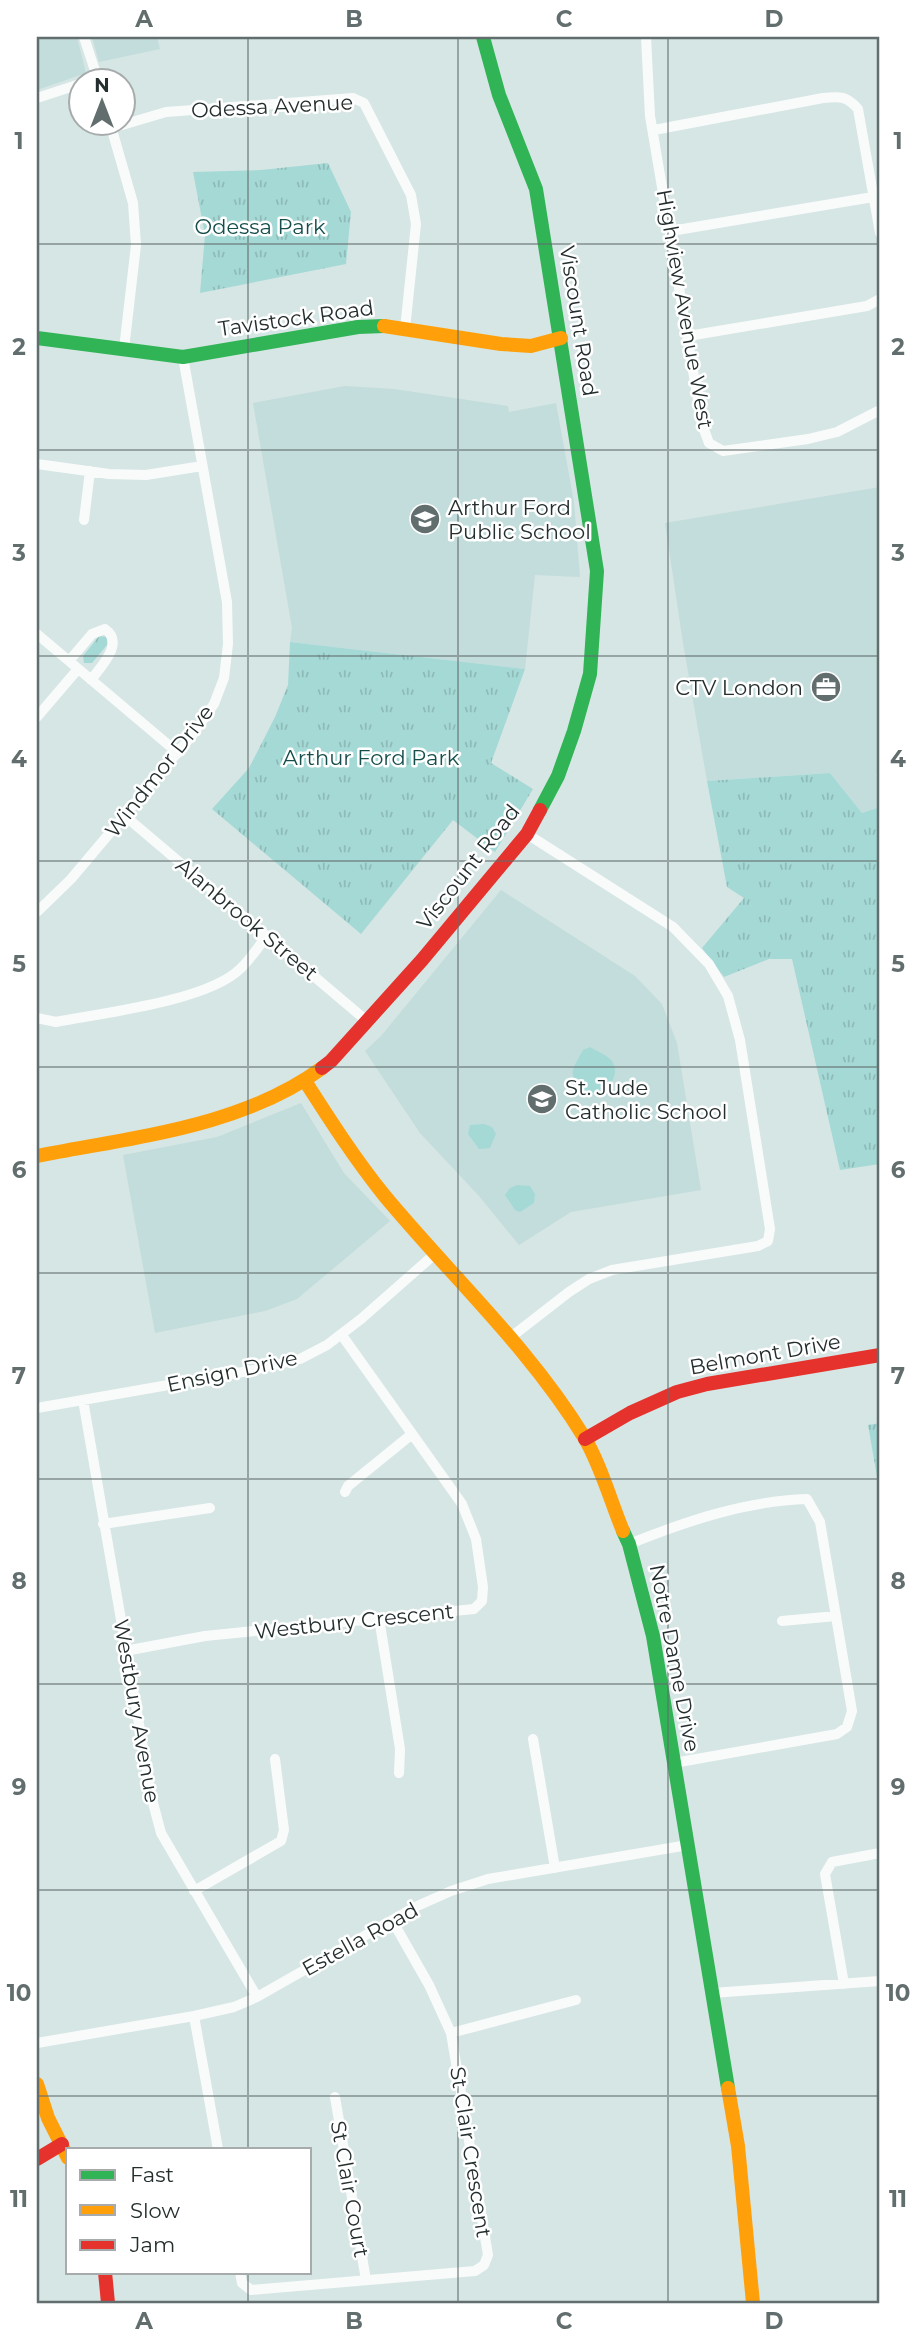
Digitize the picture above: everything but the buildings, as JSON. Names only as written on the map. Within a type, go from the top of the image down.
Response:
[{"type":"street","points":[[84,37],[92,66]]},
{"type":"street","name":"Viscount Road","points":[[37,1156],[173,1129],[244,1110],[305,1081],[331,1061],[369,1022],[527,834],[558,776],[590,674],[596,558],[536,189],[501,98],[483,37]]},
{"type":"street","name":"Highview Avenue West","points":[[646,37],[650,116],[702,424],[709,443],[723,451],[808,439],[837,432],[880,410]]},
{"type":"street","points":[[37,98],[66,89]]},
{"type":"street","points":[[654,130],[823,97],[839,96],[850,99],[858,110],[880,233]]},
{"type":"street","name":"Odessa Avenue","points":[[136,119],[166,111],[353,98],[364,103],[411,195],[415,217],[405,329]]},
{"type":"street","points":[[114,136],[134,203],[136,245],[124,349]]},
{"type":"street","points":[[671,231],[873,197]]},
{"type":"street","points":[[688,336],[867,306],[880,299]]},
{"type":"street","name":"Tavistock Road","points":[[37,338],[183,357],[358,327],[388,326],[531,346],[561,338]]},
{"type":"street","name":"Windmor Drive","points":[[37,912],[71,880],[178,752],[214,704],[224,678],[228,644],[227,601],[183,357]]},
{"type":"street","points":[[37,464],[146,475],[202,466]]},
{"type":"street","points":[[84,520],[90,471]]},
{"type":"street","points":[[69,661],[92,634],[106,629],[111,633],[114,641],[112,650],[91,680]]},
{"type":"street","points":[[37,634],[178,752]]},
{"type":"street","points":[[37,717],[78,668]]},
{"type":"street","name":"Alanbrook Street","points":[[125,816],[369,1022]]},
{"type":"street","points":[[511,1337],[589,1279],[612,1270],[758,1246],[768,1241],[771,1229],[740,1040],[728,996],[709,964],[673,927],[527,834]]},
{"type":"street","points":[[37,1018],[56,1022],[195,994],[223,982],[241,969],[267,936]]},
{"type":"street","name":"Notre Dame Drive","points":[[305,1081],[354,1156],[511,1337],[585,1440],[629,1544],[653,1636],[738,2146],[753,2303]]},
{"type":"street","name":"Ensign Drive","points":[[37,1408],[254,1370],[300,1359],[327,1345],[361,1320],[436,1253]]},
{"type":"street","name":"Westbury Crescent","points":[[125,1651],[205,1636],[474,1609],[482,1601],[484,1587],[476,1539],[462,1504],[341,1334]]},
{"type":"street","name":"Belmont Drive","points":[[585,1440],[630,1413],[677,1392],[708,1384],[880,1355]]},
{"type":"street","name":"Westbury Avenue","points":[[83,1400],[125,1651],[161,1833],[257,1997]]},
{"type":"street","points":[[345,1493],[348,1486],[412,1434]]},
{"type":"street","points":[[629,1544],[688,1520],[791,1499],[807,1499],[820,1522],[852,1711],[847,1727],[837,1734],[674,1763]]},
{"type":"street","points":[[103,1524],[209,1508]]},
{"type":"street","points":[[782,1621],[836,1616]]},
{"type":"street","points":[[379,1618],[400,1749],[399,1773]]},
{"type":"street","points":[[533,1739],[555,1868]]},
{"type":"street","points":[[194,1891],[281,1841],[284,1830],[275,1759]]},
{"type":"street","name":"Estella Road","points":[[37,2043],[234,2007],[257,1997],[392,1920],[451,1891],[475,1883],[688,1845]]},
{"type":"street","points":[[844,1984],[825,1874],[832,1863],[880,1853]]},
{"type":"street","name":"St Clair Crescent","points":[[240,2274],[242,2283],[251,2290],[475,2271],[484,2265],[488,2255],[451,2033],[429,1984],[392,1920]]},
{"type":"street","points":[[712,1993],[880,1981]]},
{"type":"street","points":[[451,2033],[576,2000]]},
{"type":"street","points":[[194,2016],[218,2148]]},
{"type":"street","points":[[37,2084],[48,2118],[65,2151],[37,2159]]},
{"type":"street","name":"St Clair Court","points":[[335,2097],[366,2280]]},
{"type":"street","points":[[105,2274],[108,2303]]},
{"type":"shaded area","points":[[37,37],[77,37],[84,66],[66,66],[66,80],[37,90]]},
{"type":"shaded area","points":[[92,37],[157,37],[160,49],[99,62]]},
{"type":"shaded area","name":"Arthur Ford Public School","points":[[345,386],[394,389],[508,406],[509,412],[556,403],[574,502],[580,577],[535,575],[525,669],[290,642],[292,628],[253,403]]},
{"type":"shaded area","points":[[880,487],[880,773],[876,775],[880,783],[880,807],[862,813],[830,773],[707,781],[665,523]]},
{"type":"shaded area","name":"St. Jude Catholic School","points":[[501,890],[635,976],[662,1004],[677,1043],[701,1190],[571,1212],[519,1245],[479,1196],[420,1133],[365,1051],[381,1036]]},
{"type":"shaded area","points":[[301,1103],[344,1173],[390,1221],[297,1299],[265,1311],[155,1333],[123,1155],[217,1137]]},
{"type":"green space","name":"Odessa Park","points":[[328,163],[351,212],[346,264],[200,293],[205,235],[193,172],[261,170]]},
{"type":"green space","points":[[99,636],[107,637],[107,645],[92,663],[84,663],[83,656]]},
{"type":"green space","name":"Arthur Ford Park","points":[[290,642],[525,669],[491,763],[533,789],[495,852],[453,820],[361,934],[212,809],[249,768],[275,717],[288,685]]},
{"type":"green space","points":[[431,730],[442,739],[424,764],[412,755]]},
{"type":"green space","points":[[447,742],[458,751],[439,776],[428,767]]},
{"type":"green space","points":[[830,773],[862,813],[880,807],[880,1164],[840,1170],[792,959],[769,959],[724,977],[702,948],[744,898],[727,887],[707,781]]},
{"type":"green space","points":[[590,1047],[610,1059],[614,1066],[612,1081],[600,1092],[585,1091],[574,1080],[575,1065],[583,1050]]},
{"type":"green space","points":[[484,1124],[492,1127],[496,1134],[490,1148],[479,1149],[468,1134],[470,1125]]},
{"type":"green space","points":[[517,1185],[530,1186],[535,1194],[534,1203],[520,1212],[515,1210],[505,1195],[510,1188]]},
{"type":"green space","points":[[880,1423],[880,1494],[868,1425]]},
{"type":"traffic: fast","points":[[483,37],[499,95],[536,189],[597,571],[590,674],[558,776],[540,810]]},
{"type":"traffic: fast","points":[[37,338],[183,357],[358,327],[384,326]]},
{"type":"traffic: fast","points":[[623,1531],[629,1544],[653,1636],[728,2088]]},
{"type":"traffic: slow","points":[[384,326],[501,344],[531,346],[561,338]]},
{"type":"traffic: slow","points":[[37,1156],[186,1127],[222,1117],[291,1088],[322,1068]]},
{"type":"traffic: slow","points":[[305,1081],[384,1195],[514,1342],[562,1404],[590,1447],[623,1531]]},
{"type":"traffic: slow","points":[[37,2084],[48,2118],[66,2154]]},
{"type":"traffic: slow","points":[[728,2088],[738,2146],[753,2303]]},
{"type":"traffic: jam","points":[[322,1068],[422,960],[527,834],[540,810]]},
{"type":"traffic: jam","points":[[585,1439],[630,1413],[677,1392],[707,1384],[880,1355]]},
{"type":"traffic: jam","points":[[37,2159],[62,2144]]},
{"type":"traffic: jam","points":[[105,2274],[108,2303]]},
{"type":"place","name":"Arthur Ford Public School","points":[[425,519]]},
{"type":"place","name":"CTV London","points":[[826,687]]},
{"type":"place","name":"St. Jude Catholic School","points":[[542,1099]]}]
